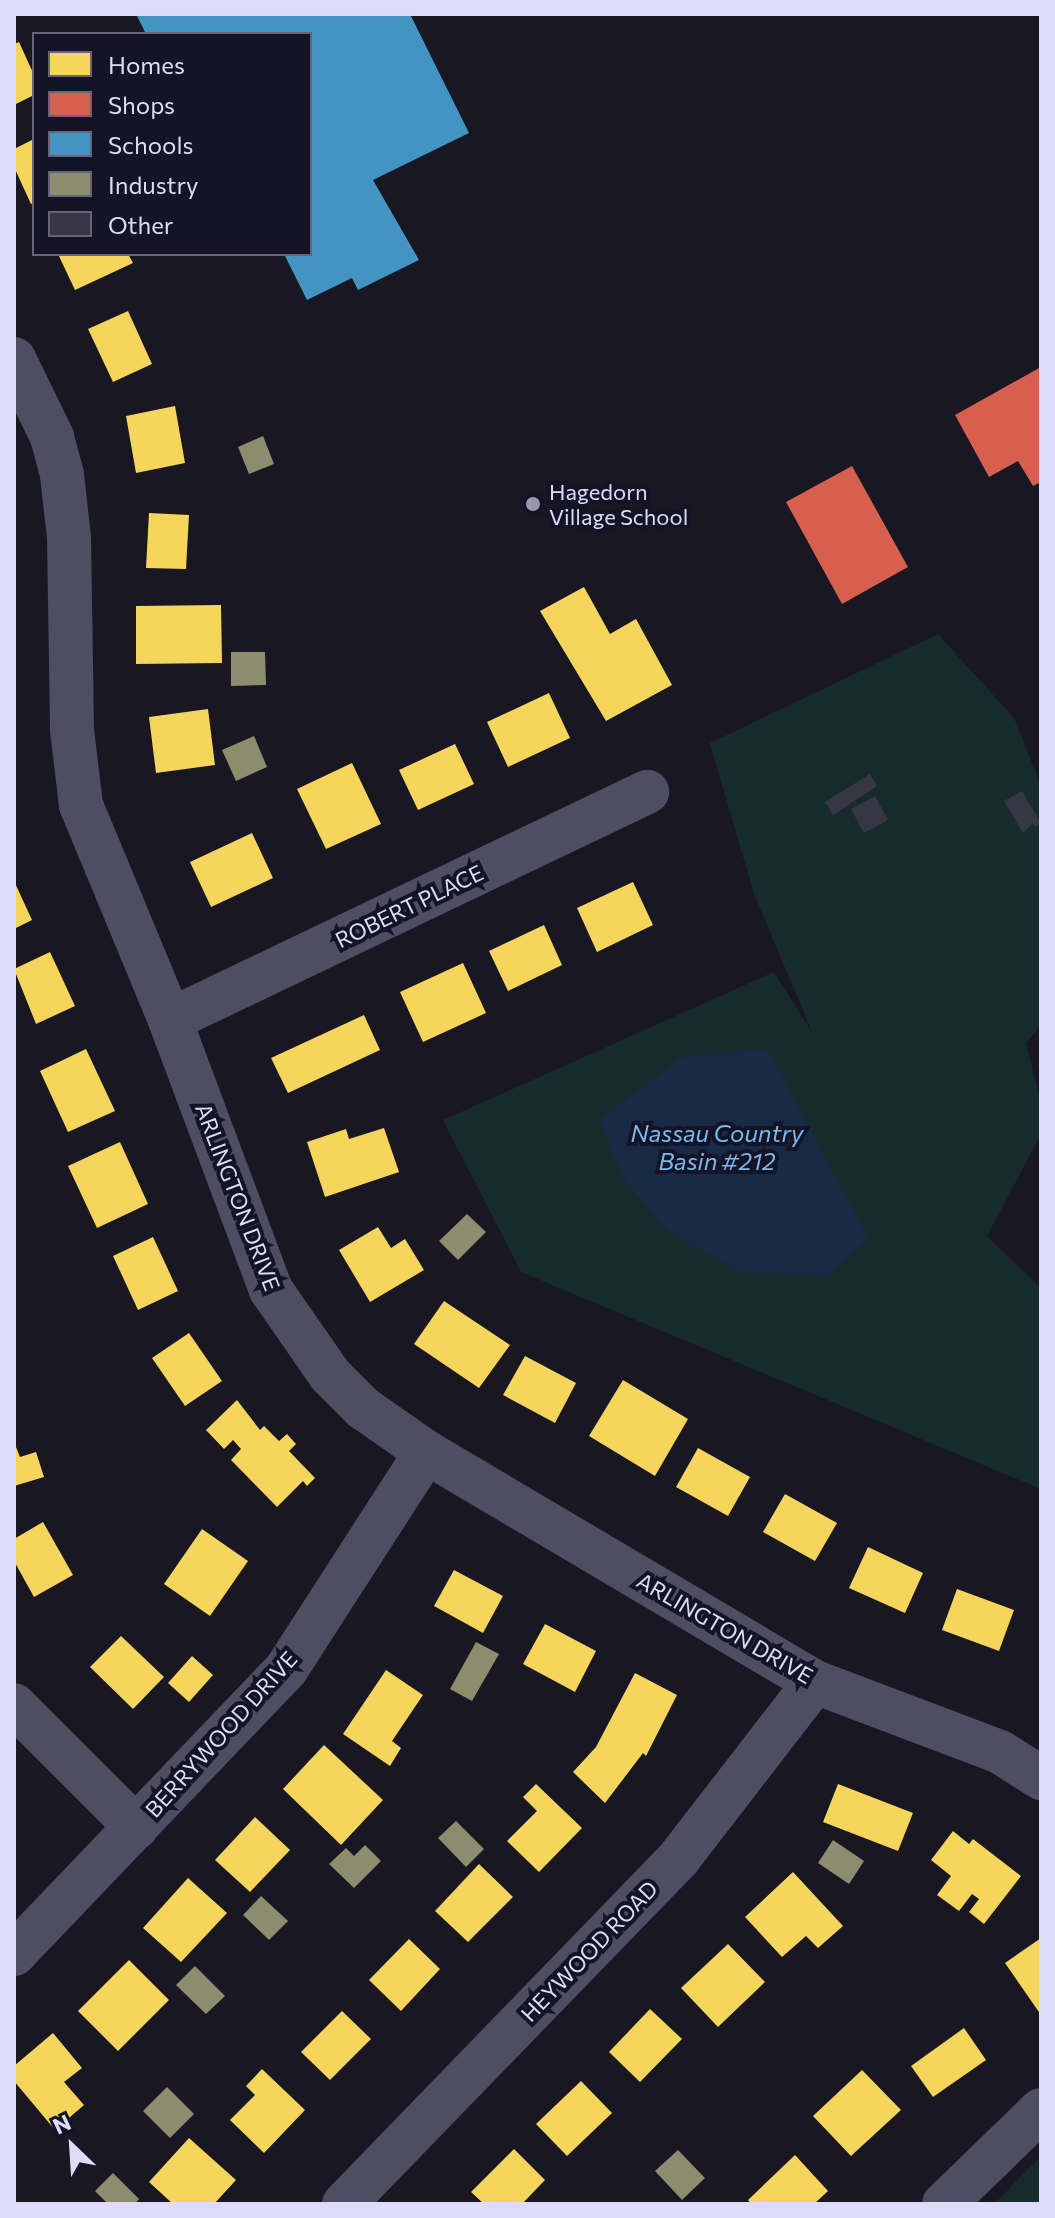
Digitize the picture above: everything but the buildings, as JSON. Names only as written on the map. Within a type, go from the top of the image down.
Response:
[{"type":"street","name":"ARLINGTON DRIVE","points":[[14,359],[52,437],[62,475],[69,537],[72,730],[81,805],[170,1020],[271,1290],[330,1375],[363,1408],[426,1452],[815,1682],[1000,1752],[1041,1778]]},
{"type":"street","name":"ROBERT PLACE","points":[[170,1020],[647,792]]},
{"type":"street","name":"BERRYWOOD DRIVE","points":[[14,1954],[287,1668],[426,1452]]},
{"type":"street","name":"HEYWOOD ROAD","points":[[344,2204],[679,1858],[815,1682]]},
{"type":"street","points":[[14,1705],[136,1827]]},
{"type":"street","points":[[944,2204],[1041,2110]]},
{"type":"green space","points":[[938,634],[1014,718],[1041,786],[1041,1025],[1026,1043],[1041,1104],[1041,1134],[987,1236],[1041,1288],[1041,1489],[521,1272],[443,1120],[774,972],[813,1034],[754,894],[710,743]]},
{"type":"green space","points":[[1041,2156],[1041,2204],[994,2204]]},
{"type":"water","name":"Nassau Country Basin #212","points":[[767,1049],[868,1238],[827,1276],[740,1272],[666,1229],[623,1178],[600,1120],[682,1057]]},
{"type":"place","name":"Hagedorn Village School","points":[[533,504]]}]
